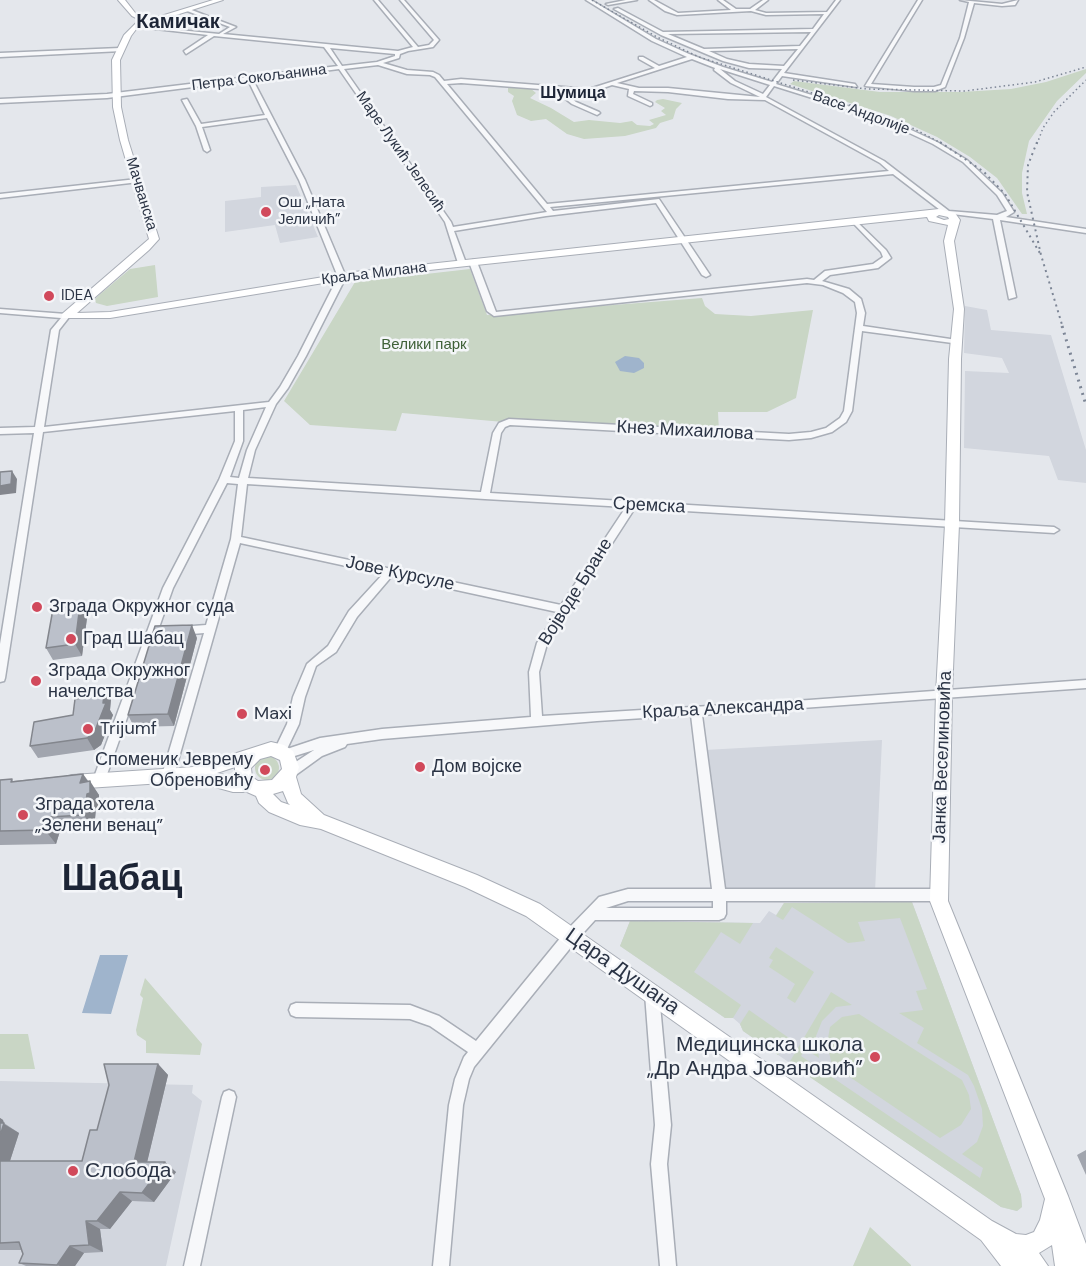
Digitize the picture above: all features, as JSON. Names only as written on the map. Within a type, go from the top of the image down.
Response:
[{"type":"main road","points":[[122,0],[146,25]]},
{"type":"main road","name":"Мачванска","points":[[66,316],[154,239],[119,123],[116,60],[120,50],[128,37],[146,25],[220,0]]},
{"type":"main road","points":[[934,217],[949,241]]},
{"type":"main road","name":"Краља Милана","points":[[66,316],[110,315],[342,277],[462,263],[881,219],[951,217]]},
{"type":"main road","name":"Јанка Веселиновића","points":[[951,217],[949,241],[959,309],[944,694],[939,901],[1083,1266]]},
{"type":"main road","points":[[87,300],[87,308],[110,315]]},
{"type":"main road","points":[[53,783],[193,774],[238,759],[248,758],[262,750],[283,752],[290,761],[288,775],[276,786],[233,785],[193,774]]},
{"type":"main road","points":[[248,758],[242,770],[244,781],[255,787]]},
{"type":"main road","name":"Цара Душана","points":[[288,775],[294,798],[322,822]]},
{"type":"main road","name":"Цара Душана","points":[[255,787],[275,807],[300,817],[322,822],[504,895],[533,910],[984,1229],[1015,1255],[1036,1266]]},
{"type":"main road","points":[[1015,1255],[1042,1240],[1051,1224],[1056,1196]]},
{"type":"main road","points":[[1056,1196],[1067,1266]]},
{"type":"street","points":[[376,0],[416,48]]},
{"type":"street","points":[[146,25],[398,53],[431,46],[437,40],[402,0]]},
{"type":"street","name":"Васе Андолије","points":[[588,0],[654,40],[718,68],[881,118],[935,143],[965,161],[990,183],[1019,222]]},
{"type":"street","points":[[600,0],[661,33],[700,50],[743,65],[785,68]]},
{"type":"street","points":[[608,4],[635,0]]},
{"type":"street","points":[[651,0],[673,13],[752,10],[766,14],[828,13]]},
{"type":"street","points":[[720,0],[738,12]]},
{"type":"street","points":[[752,10],[766,0]]},
{"type":"street","points":[[764,97],[772,83],[838,0]]},
{"type":"street","points":[[920,0],[867,86],[915,89],[935,89],[943,86],[968,22],[972,1]]},
{"type":"street","points":[[962,0],[1006,5],[1016,0]]},
{"type":"street","points":[[186,52],[234,27],[189,10]]},
{"type":"street","points":[[661,33],[814,30]]},
{"type":"street","name":"Маре Лукић Јелесић","points":[[326,46],[452,229],[462,263]]},
{"type":"street","points":[[700,50],[801,47]]},
{"type":"street","points":[[0,55],[120,50]]},
{"type":"street","name":"Петра Сокољанина","points":[[0,101],[116,95],[250,80],[378,63],[397,57],[398,53]]},
{"type":"street","points":[[571,100],[589,91],[692,57]]},
{"type":"street","points":[[641,58],[659,68]]},
{"type":"street","points":[[378,63],[407,72],[435,74],[551,213]]},
{"type":"street","name":"Васе Андолије","points":[[718,68],[716,71],[727,79],[764,97]]},
{"type":"street","points":[[780,74],[855,86]]},
{"type":"street","points":[[168,775],[236,539],[243,481],[251,450],[272,404],[297,364],[342,277],[307,190],[250,80]]},
{"type":"street","points":[[443,83],[461,81],[589,91]]},
{"type":"street","points":[[613,84],[632,89],[764,97],[868,154],[895,172],[951,217],[994,218],[1086,231]]},
{"type":"street","points":[[632,89],[630,95],[650,104]]},
{"type":"street","points":[[556,90],[597,113]]},
{"type":"street","points":[[185,100],[199,126],[207,150]]},
{"type":"street","points":[[199,126],[269,116]]},
{"type":"street","points":[[545,206],[658,197],[895,172]]},
{"type":"street","points":[[0,196],[137,181]]},
{"type":"street","points":[[921,194],[934,217]]},
{"type":"street","points":[[452,229],[551,213],[649,203],[658,197]]},
{"type":"street","points":[[658,197],[706,275]]},
{"type":"street","points":[[994,218],[1011,214]]},
{"type":"street","points":[[994,218],[1012,297]]},
{"type":"street","name":"Кнез Михаилова","points":[[817,281],[828,273],[876,266],[887,258],[884,250],[855,222]]},
{"type":"street","name":"Кнез Михаилова","points":[[473,262],[494,314],[793,281],[817,281],[838,287],[855,298],[861,308],[847,414],[843,420],[829,430],[811,435],[789,437],[509,422],[497,433],[484,496]]},
{"type":"street","points":[[0,311],[66,316]]},
{"type":"street","points":[[0,678],[55,330],[66,316]]},
{"type":"street","points":[[860,328],[957,342]]},
{"type":"street","points":[[0,431],[41,430],[272,404]]},
{"type":"street","points":[[99,780],[168,588],[224,480],[239,441],[239,408]]},
{"type":"street","name":"Сремска","points":[[224,480],[1054,530]]},
{"type":"street","name":"Војводе Бране","points":[[537,720],[534,684],[536,663],[542,643],[632,504]]},
{"type":"street","name":"Јове Курсуле","points":[[236,539],[563,609]]},
{"type":"street","points":[[283,752],[299,697],[312,664],[332,649],[359,606],[390,572]]},
{"type":"street","points":[[152,632],[211,630]]},
{"type":"street","name":"Краља Александра","points":[[283,752],[320,742],[361,736],[537,720],[1086,684]]},
{"type":"street","points":[[590,914],[715,916],[720,910],[696,710]]},
{"type":"street","name":"Краља Александра","points":[[288,775],[318,753],[361,736]]},
{"type":"street","points":[[441,1266],[456,1105],[469,1062],[571,936],[604,901],[621,896],[939,895]]},
{"type":"street","points":[[652,992],[663,1125],[659,1164],[668,1266]]},
{"type":"street","points":[[296,1010],[410,1011],[434,1021],[478,1051]]},
{"type":"street","points":[[192,1266],[229,1097]]},
{"type":"shaded area","name":"Ош „Ната Јеличић”","points":[[296,185],[318,237],[280,243],[275,225],[225,232],[225,201],[261,197],[261,187]]},
{"type":"shaded area","points":[[965,306],[987,310],[991,330],[1051,335],[1086,450],[1086,483],[1058,480],[1049,456],[964,448],[965,371],[1009,373],[1002,358],[964,353]]},
{"type":"shaded area","points":[[882,740],[875,892],[722,898],[705,750]]},
{"type":"shaded area","name":"Медицинска школа „Др Андра Јовановић”","points":[[912,902],[1021,1195],[1022,1207],[1017,1211],[1001,1207],[743,1031],[740,1024],[733,1018],[725,1018],[620,946],[630,921],[760,923],[769,911],[776,915],[784,903]]},
{"type":"shaded area","points":[[0,1081],[193,1085],[192,1093],[202,1101],[166,1266],[0,1266]]},
{"type":"green space","points":[[1086,69],[1086,73],[1057,101],[1029,141],[1022,173],[1022,193],[1027,214],[1022,214],[997,178],[970,157],[937,137],[891,116],[790,84],[794,81],[880,92],[961,92],[1011,89],[1046,82]]},
{"type":"green space","points":[[508,88],[530,88],[536,93],[530,98],[574,122],[632,121],[637,125],[650,126],[654,124],[649,120],[666,115],[661,111],[665,108],[655,102],[657,100],[682,103],[676,109],[673,119],[660,123],[656,128],[625,136],[584,139],[567,134],[546,119],[531,121],[517,115],[512,101],[514,96],[508,92]]},
{"type":"green space","points":[[155,265],[158,297],[107,306],[96,303],[95,299],[98,296],[130,269]]},
{"type":"green space","name":"Велики парк","points":[[470,269],[487,315],[702,298],[705,306],[715,314],[751,316],[813,310],[796,398],[767,412],[718,412],[719,432],[526,424],[402,413],[396,431],[310,425],[284,401],[355,282]]},
{"type":"green space","points":[[267,756],[272,757],[278,763],[278,773],[272,779],[267,780],[262,779],[256,773],[255,768],[256,763],[262,757]]},
{"type":"green space","points":[[912,902],[1021,1195],[1022,1207],[1017,1211],[1001,1207],[789,1063],[831,992],[852,1005],[836,1007],[822,1021],[816,1036],[819,1058],[805,1049],[801,1056],[980,1178],[983,1168],[962,1154],[977,1142],[983,1126],[982,1109],[974,1086],[968,1075],[917,1043],[924,1028],[899,1013],[923,1010],[916,991],[927,989],[900,918],[858,922],[865,941],[848,943],[792,907],[783,920],[776,916],[784,903]]},
{"type":"green space","points":[[630,921],[753,923],[740,944],[721,932],[694,972],[741,1005],[733,1018],[725,1018],[620,946]]},
{"type":"green space","points":[[776,947],[814,972],[795,1003],[787,998],[795,984],[769,967],[773,960],[769,958]]},
{"type":"green space","points":[[145,978],[202,1044],[200,1055],[146,1053],[146,1041],[137,1035],[136,1030],[143,998],[140,995]]},
{"type":"green space","points":[[749,1010],[789,1038],[778,1055],[743,1031],[740,1024]]},
{"type":"green space","points":[[859,1014],[962,1080],[969,1095],[971,1109],[961,1125],[940,1138],[832,1065],[827,1044],[830,1027],[842,1017]]},
{"type":"green space","points":[[0,1034],[28,1034],[35,1069],[0,1069]]},
{"type":"green space","points":[[870,1227],[911,1265],[911,1266],[853,1266]]},
{"type":"water","points":[[625,356],[639,358],[644,363],[644,368],[634,373],[620,371],[615,362]]},
{"type":"water","points":[[100,955],[128,955],[111,1014],[82,1013]]},
{"type":"building","points":[[12,471],[11,484],[0,486],[0,472]]},
{"type":"building","points":[[80,605],[75,644],[46,648],[53,609]]},
{"type":"building","points":[[192,625],[168,714],[128,715],[155,626]]},
{"type":"building","points":[[105,687],[103,703],[106,703],[94,733],[87,738],[30,746],[34,722],[73,715],[75,699],[82,698],[83,691]]},
{"type":"building","points":[[83,774],[80,783],[90,781],[90,793],[87,794],[84,815],[49,817],[45,830],[0,831],[0,780],[12,779],[11,782]]},
{"type":"building","name":"Слобода","points":[[104,1064],[158,1064],[134,1162],[165,1162],[142,1193],[120,1192],[97,1221],[86,1221],[89,1245],[70,1246],[57,1265],[19,1263],[23,1254],[19,1242],[0,1243],[0,1161],[82,1161],[90,1130],[97,1130],[109,1085]]},
{"type":"building","points":[[0,1123],[4,1123],[0,1136]]},
{"type":"railway","points":[[592,0],[657,37],[699,57],[897,120],[943,144]]},
{"type":"railway","points":[[793,80],[867,89],[965,91],[1035,82],[1086,67]]},
{"type":"railway","points":[[1037,144],[1043,128],[1054,112],[1086,80]]},
{"type":"railway","points":[[1037,142],[1028,165],[1027,192],[1041,255]]},
{"type":"railway","points":[[943,144],[984,172],[1005,194],[1041,255]]},
{"type":"railway","points":[[1041,255],[1063,328]]},
{"type":"railway","points":[[1062,326],[1086,405]]},
{"type":"place","name":"Ош „Ната Јеличић”","points":[[266,212]]},
{"type":"place","name":"IDEA","points":[[49,296]]},
{"type":"place","name":"Зграда Окружног суда","points":[[37,607]]},
{"type":"place","name":"Град Шабац","points":[[71,639]]},
{"type":"place","name":"Зграда Окружног начелства","points":[[36,681]]},
{"type":"place","name":"Maxi","points":[[242,714]]},
{"type":"place","name":"Trijumf","points":[[88,729]]},
{"type":"place","name":"Дом војске","points":[[420,767]]},
{"type":"place","name":"Споменик Јеврему Обреновићу","points":[[265,770]]},
{"type":"place","name":"Зграда хотела „Зелени венац”","points":[[23,815]]},
{"type":"place","name":"Медицинска школа „Др Андра Јовановић”","points":[[875,1057]]},
{"type":"place","name":"Слобода","points":[[73,1171]]},
{"type":"district","name":"Камичак","points":[[178,23]]},
{"type":"district","name":"Шумица","points":[[573,94]]},
{"type":"district","name":"Шабац","points":[[122,881]]}]
